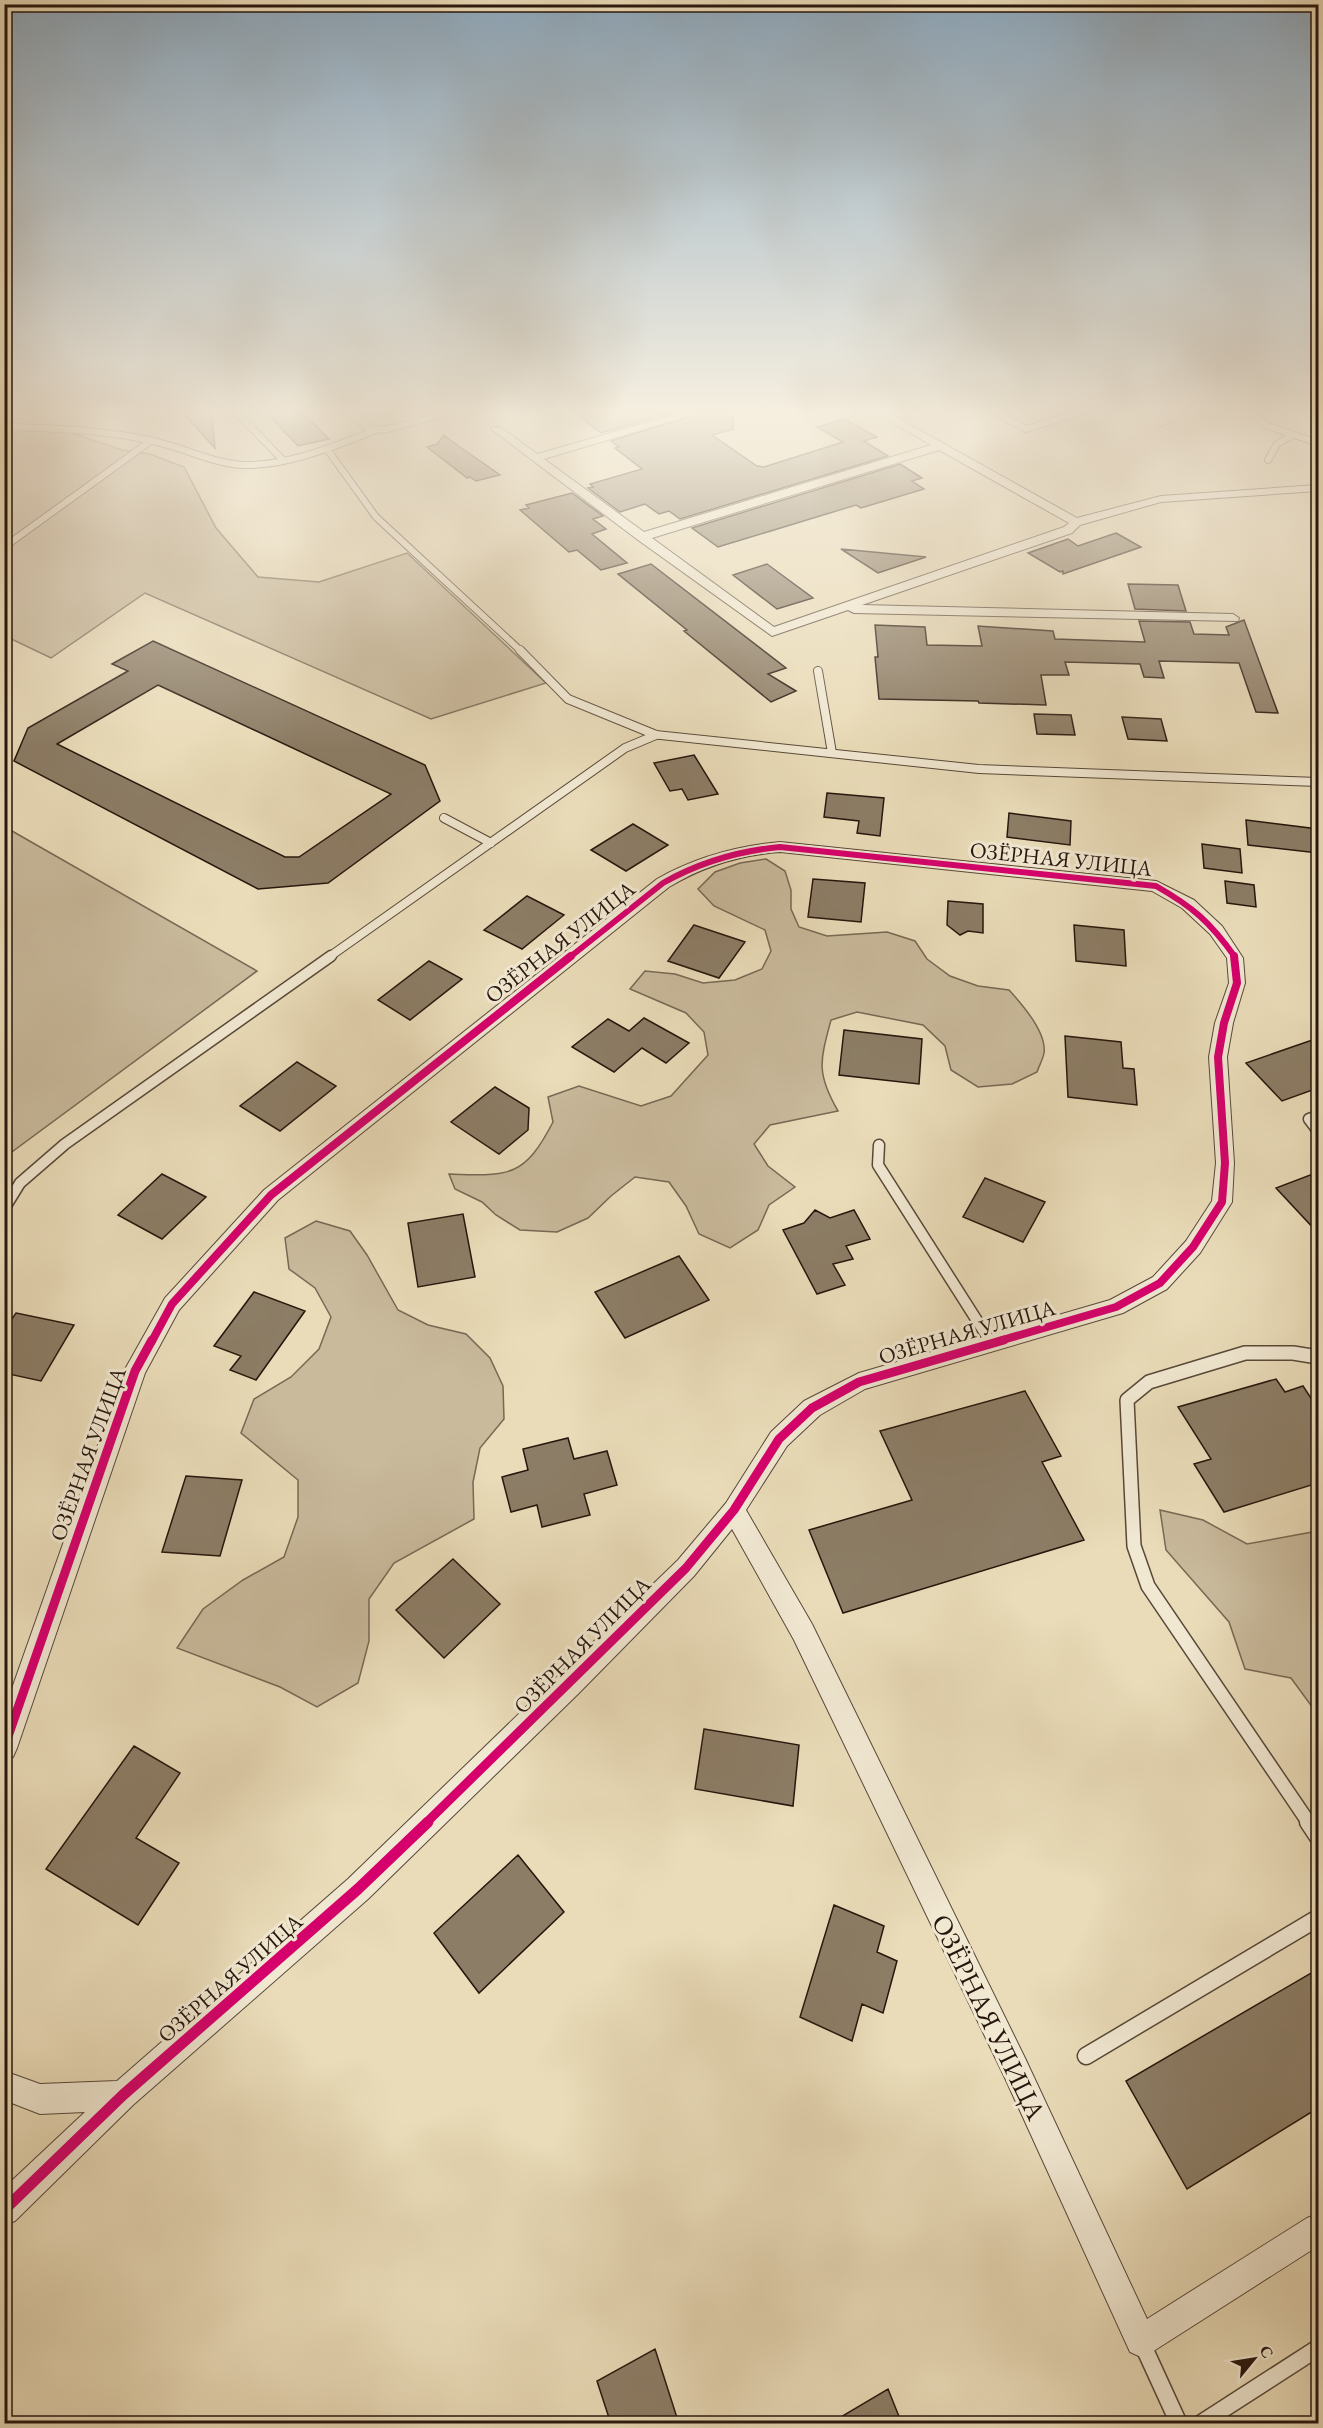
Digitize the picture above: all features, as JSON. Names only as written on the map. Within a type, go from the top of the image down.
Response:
[{"type":"street","points":[[621,521],[772,632],[1068,530],[1076,522]]},
{"type":"street","points":[[642,537],[693,521]]},
{"type":"street","points":[[842,609],[1233,618]]},
{"type":"street","points":[[656,735],[1042,773],[1318,782]]},
{"type":"street","name":"ОЗЁРНАЯ УЛИЦА","points":[[4,1748],[135,1371],[172,1304],[271,1195],[663,884],[683,871],[713,858],[744,849],[780,847],[1156,885],[1188,904],[1216,930],[1235,958],[1237,983],[1224,1023],[1218,1058],[1226,1163],[1222,1202],[1193,1247],[1160,1283],[1116,1307],[859,1382],[812,1408],[779,1439],[734,1510],[677,1576],[358,1889],[123,2095],[4,2210]]},
{"type":"street","name":"ОЗЁРНАЯ УЛИЦА","points":[[734,1510],[803,1632],[1015,2068],[1141,2341]]},
{"type":"street","points":[[4,2085],[40,2099],[123,2095]]},
{"type":"street","points":[[1141,2341],[1318,2229]]},
{"type":"lane","points":[[4,547],[40,521]]},
{"type":"lane","points":[[381,521],[523,653],[568,699],[656,735]]},
{"type":"lane","points":[[818,671],[832,753]]},
{"type":"lane","points":[[4,1209],[20,1183],[65,1144],[625,748],[656,735]]},
{"type":"lane","points":[[444,818],[491,843]]},
{"type":"lane","points":[[1318,1116],[1309,1119],[1318,1131]]},
{"type":"lane","points":[[879,1145],[878,1165],[991,1343]]},
{"type":"lane","points":[[1318,1357],[1293,1353],[1245,1353],[1149,1382],[1126,1400],[1134,1546],[1148,1586],[1318,1837]]},
{"type":"lane","points":[[1086,2056],[1318,1918]]},
{"type":"lane","points":[[1141,2341],[1179,2424]]},
{"type":"lane","points":[[1200,2424],[1318,2348]]},
{"type":"shaded area","points":[[5,521],[212,521],[258,577],[319,582],[407,553],[546,683],[431,719],[145,593],[51,658],[5,636]]},
{"type":"shaded area","points":[[5,827],[257,971],[4,1157]]},
{"type":"shaded area","points":[[766,859],[785,871],[791,890],[791,909],[799,927],[827,936],[887,932],[915,941],[927,959],[950,976],[978,986],[1009,990],[1042,1036],[1044,1053],[1037,1072],[1012,1084],[978,1087],[951,1070],[945,1046],[923,1025],[857,1012],[831,1020],[824,1046],[822,1067],[826,1087],[838,1111],[770,1125],[754,1144],[768,1166],[795,1187],[769,1205],[758,1230],[730,1248],[699,1234],[686,1206],[669,1182],[635,1177],[588,1218],[557,1232],[520,1230],[496,1215],[482,1202],[455,1189],[449,1174],[501,1173],[523,1164],[543,1140],[553,1122],[548,1097],[579,1086],[641,1106],[671,1096],[708,1055],[704,1032],[686,1013],[630,989],[645,971],[675,974],[703,983],[735,980],[762,969],[771,951],[765,930],[714,906],[698,889],[715,872],[740,863]]},
{"type":"shaded area","points":[[316,1221],[350,1231],[367,1255],[398,1310],[428,1325],[466,1334],[490,1358],[503,1386],[504,1419],[480,1448],[473,1482],[474,1519],[394,1563],[369,1599],[369,1641],[358,1683],[317,1707],[280,1687],[177,1648],[203,1609],[243,1580],[284,1557],[298,1517],[298,1480],[241,1433],[254,1399],[291,1377],[319,1349],[331,1317],[315,1288],[289,1269],[285,1238]]},
{"type":"shaded area","points":[[1160,1510],[1203,1520],[1247,1544],[1318,1531],[1318,1715],[1291,1678],[1245,1669],[1229,1622],[1166,1550]]},
{"type":"building","points":[[533,521],[596,521],[606,529],[592,534],[627,563],[601,570],[577,550],[569,552]]},
{"type":"building","points":[[714,521],[802,521],[718,547],[692,528]]},
{"type":"building","points":[[1116,533],[1141,547],[1063,574],[1063,571],[1060,572],[1028,553],[1068,539],[1078,546]]},
{"type":"building","points":[[841,549],[926,557],[878,573]]},
{"type":"building","points":[[651,564],[786,668],[768,674],[796,691],[771,702],[618,574]]},
{"type":"building","points":[[767,564],[813,598],[777,609],[733,575]]},
{"type":"building","points":[[1128,584],[1178,585],[1186,611],[1135,609]]},
{"type":"building","points":[[1244,620],[1278,713],[1256,712],[1239,663],[1159,661],[1164,678],[1144,677],[1140,664],[1065,662],[1069,675],[1041,675],[1046,705],[879,699],[875,625],[925,627],[927,645],[982,646],[978,626],[1053,631],[1055,639],[1145,642],[1139,621],[1190,622],[1194,634],[1229,635],[1226,627]]},
{"type":"building","points":[[153,641],[425,765],[440,801],[328,883],[258,889],[14,761],[28,728],[128,671],[112,664]],"holes":[[[158,685],[391,794],[299,857],[285,857],[57,744]]]},
{"type":"building","points":[[1034,714],[1071,715],[1075,735],[1037,734]]},
{"type":"building","points":[[1122,717],[1161,719],[1167,741],[1128,739]]},
{"type":"building","points":[[694,755],[718,794],[688,800],[682,789],[670,791],[654,763]]},
{"type":"building","points":[[827,793],[884,798],[880,836],[857,833],[859,821],[824,817]]},
{"type":"building","points":[[1009,813],[1071,821],[1070,845],[1007,837]]},
{"type":"building","points":[[1246,820],[1318,829],[1318,853],[1248,845]]},
{"type":"building","points":[[633,824],[668,845],[626,871],[591,850]]},
{"type":"building","points":[[1202,844],[1240,849],[1242,873],[1204,868]]},
{"type":"building","points":[[813,879],[865,883],[861,922],[808,917]]},
{"type":"building","points":[[1225,881],[1254,885],[1256,907],[1227,903]]},
{"type":"building","points":[[527,896],[564,915],[522,949],[484,930]]},
{"type":"building","points":[[948,901],[983,904],[983,933],[968,931],[960,935],[947,925]]},
{"type":"building","points":[[694,925],[745,942],[719,978],[668,961]]},
{"type":"building","points":[[1074,925],[1124,930],[1126,966],[1076,961]]},
{"type":"building","points":[[429,961],[462,979],[410,1020],[378,1000]]},
{"type":"building","points":[[644,1018],[689,1043],[666,1063],[642,1048],[614,1072],[572,1047],[608,1019],[629,1031]]},
{"type":"building","points":[[844,1030],[922,1039],[919,1084],[839,1075]]},
{"type":"building","points":[[1065,1036],[1121,1042],[1123,1068],[1134,1069],[1137,1105],[1068,1097]]},
{"type":"building","points":[[1318,1038],[1318,1088],[1282,1101],[1246,1063]]},
{"type":"building","points":[[297,1062],[336,1086],[280,1131],[240,1106]]},
{"type":"building","points":[[495,1087],[529,1108],[528,1130],[499,1154],[451,1122]]},
{"type":"building","points":[[1318,1172],[1318,1233],[1276,1188]]},
{"type":"building","points":[[162,1174],[206,1197],[162,1239],[118,1215]]},
{"type":"building","points":[[985,1178],[1045,1202],[1023,1242],[963,1217]]},
{"type":"building","points":[[815,1210],[830,1218],[854,1210],[870,1239],[846,1246],[853,1259],[833,1264],[845,1285],[817,1294],[783,1230],[804,1223]]},
{"type":"building","points":[[463,1214],[475,1277],[418,1287],[408,1223]]},
{"type":"building","points":[[679,1256],[709,1300],[625,1338],[595,1292]]},
{"type":"building","points":[[254,1292],[305,1311],[256,1380],[230,1370],[241,1356],[214,1346]]},
{"type":"building","points":[[16,1313],[74,1325],[41,1381],[4,1373],[4,1330]]},
{"type":"building","points":[[1276,1379],[1285,1392],[1303,1386],[1318,1409],[1318,1483],[1224,1512],[1194,1464],[1211,1459],[1178,1407]]},
{"type":"building","points":[[1025,1391],[1061,1456],[1042,1462],[1084,1540],[843,1613],[809,1530],[912,1500],[880,1431]]},
{"type":"building","points":[[568,1438],[574,1459],[607,1451],[617,1485],[584,1494],[590,1515],[542,1527],[537,1505],[511,1512],[502,1477],[528,1470],[523,1449]]},
{"type":"building","points":[[186,1476],[242,1480],[220,1556],[162,1552]]},
{"type":"building","points":[[453,1559],[500,1604],[444,1658],[396,1610]]},
{"type":"building","points":[[704,1729],[799,1745],[793,1806],[695,1789]]},
{"type":"building","points":[[134,1746],[180,1773],[136,1838],[179,1863],[138,1925],[46,1869]]},
{"type":"building","points":[[518,1855],[564,1912],[479,1993],[434,1933]]},
{"type":"building","points":[[834,1905],[884,1926],[877,1952],[897,1961],[883,2013],[862,2004],[852,2041],[800,2017]]},
{"type":"building","points":[[1318,1969],[1318,2108],[1187,2189],[1126,2081]]},
{"type":"building","points":[[655,2349],[679,2424],[611,2424],[597,2381]]},
{"type":"building","points":[[888,2389],[902,2424],[829,2424]]},
{"type":"cycle path","points":[[4,1748],[135,1371],[172,1304],[271,1195],[663,883],[705,862],[733,854],[780,847],[1156,886],[1188,904],[1216,930],[1235,958],[1237,983],[1224,1023],[1218,1057],[1225,1163],[1222,1202],[1193,1247],[1160,1283],[1116,1307],[859,1382],[812,1408],[779,1439],[734,1510],[686,1568],[570,1684],[358,1889],[123,2095],[4,2210]]}]
